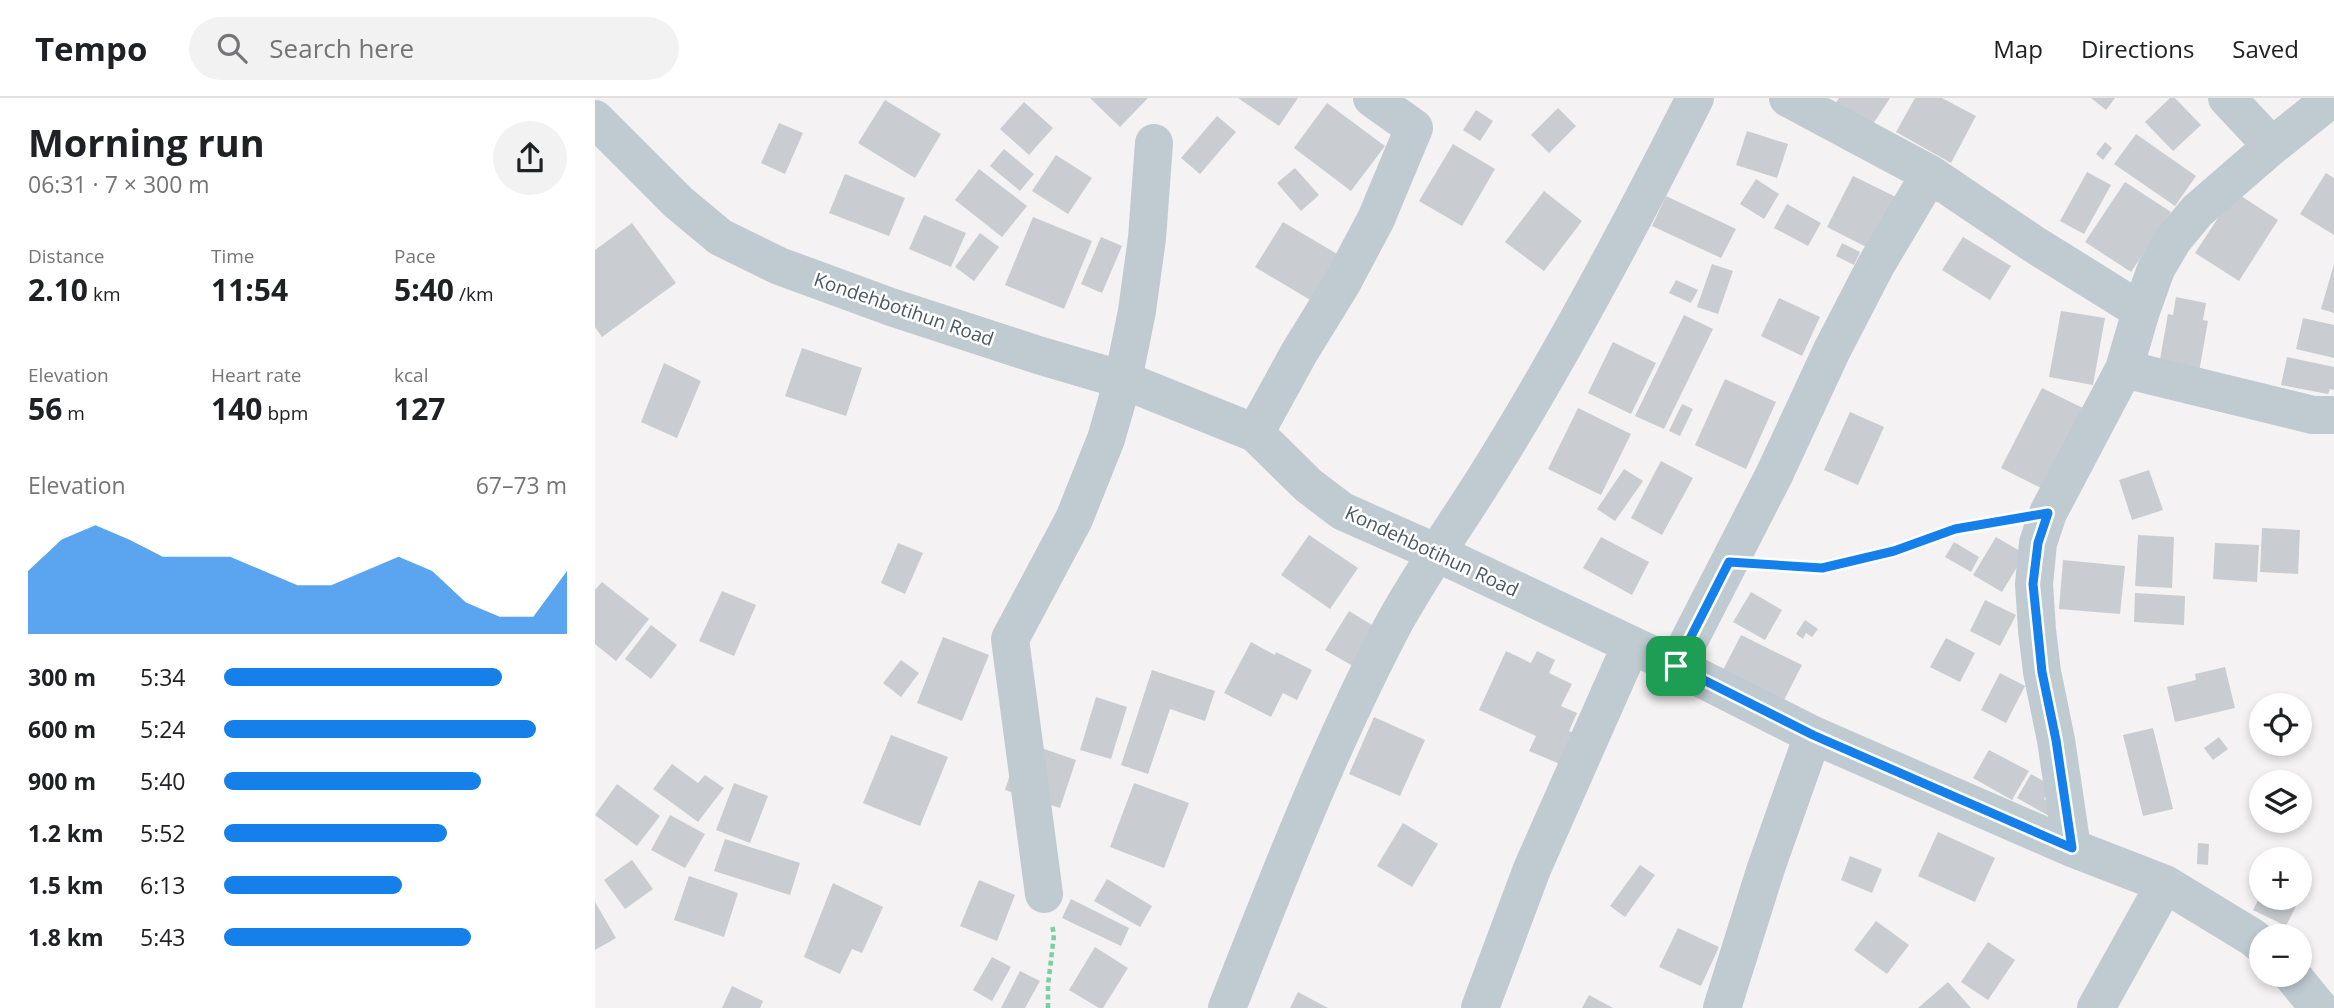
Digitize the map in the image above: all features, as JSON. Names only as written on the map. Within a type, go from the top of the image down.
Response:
[{"type":"street","points":[[1255,433],[1342,283],[1375,219],[1414,128],[1372,98]]},
{"type":"street","points":[[1227,1008],[1337,737],[1394,623],[1497,460],[1550,368],[1616,251],[1695,98]]},
{"type":"street","points":[[1788,98],[1930,174],[2032,243],[2141,311]]},
{"type":"street","points":[[2227,98],[2271,146]]},
{"type":"street","points":[[2072,848],[2056,740],[2042,672],[2033,584],[2038,543],[2048,513],[2124,369],[2156,269],[2173,240],[2197,211],[2271,146],[2332,98]]},
{"type":"street","name":"Kondehbotihun Road","points":[[595,118],[678,202],[720,237],[779,266],[891,307],[1123,380],[1255,433],[1308,485],[1342,511],[1676,666],[1813,735],[2072,848],[2165,884],[2249,935]]},
{"type":"street","points":[[1044,894],[1010,639],[1074,519],[1106,439],[1123,380],[1137,311],[1147,237],[1154,143]]},
{"type":"street","points":[[1676,666],[1774,475],[1832,350],[1870,277],[1930,174]]},
{"type":"street","points":[[2124,369],[2313,415],[2334,415]]},
{"type":"street","points":[[1480,1008],[1532,869],[1631,645]]},
{"type":"street","points":[[1722,1008],[1766,868],[1813,735]]},
{"type":"street","points":[[2096,1008],[2165,884]]},
{"type":"street","points":[[2302,987],[2319,1008]]},
{"type":"path","points":[[1729,562],[1822,568],[1894,551],[1955,529],[2048,513]]},
{"type":"path","points":[[1044,894],[1054,935],[1048,1008]]},
{"type":"building","points":[[1090,98],[1148,98],[1120,127]]},
{"type":"building","points":[[1238,98],[1298,98],[1279,126]]},
{"type":"building","points":[[1839,98],[1890,98],[1871,127],[1835,104]]},
{"type":"building","points":[[1915,98],[1942,98],[1976,116],[1951,163],[1896,132]]},
{"type":"building","points":[[2091,98],[2115,98],[2106,110]]},
{"type":"building","points":[[2170,98],[2175,98],[2201,125],[2173,151],[2145,122]]},
{"type":"building","points":[[885,100],[941,134],[915,178],[858,143]]},
{"type":"building","points":[[1024,102],[1053,128],[1029,155],[1000,129]]},
{"type":"building","points":[[1327,103],[1385,146],[1351,191],[1294,148]]},
{"type":"building","points":[[1558,108],[1576,126],[1549,153],[1531,135]]},
{"type":"building","points":[[1476,110],[1493,121],[1480,141],[1463,130]]},
{"type":"building","points":[[1217,116],[1236,132],[1200,174],[1181,158]]},
{"type":"building","points":[[779,123],[803,133],[785,174],[761,163]]},
{"type":"building","points":[[1747,131],[1788,144],[1777,178],[1736,165]]},
{"type":"building","points":[[2136,134],[2196,176],[2175,206],[2114,164]]},
{"type":"building","points":[[2105,142],[2112,148],[2103,160],[2096,154]]},
{"type":"building","points":[[1453,144],[1495,169],[1462,226],[1419,201]]},
{"type":"building","points":[[1004,149],[1034,174],[1020,191],[990,166]]},
{"type":"building","points":[[1056,155],[1092,178],[1068,214],[1032,191]]},
{"type":"building","points":[[1295,168],[1319,195],[1301,211],[1277,183]]},
{"type":"building","points":[[979,169],[1027,206],[1002,237],[955,200]]},
{"type":"building","points":[[2087,172],[2111,185],[2084,234],[2060,221]]},
{"type":"building","points":[[2326,173],[2334,178],[2334,235],[2300,214]]},
{"type":"building","points":[[845,174],[905,198],[889,236],[829,213]]},
{"type":"building","points":[[1853,176],[1898,198],[1872,250],[1827,227]]},
{"type":"building","points":[[1756,179],[1779,194],[1764,219],[1740,204]]},
{"type":"building","points":[[2125,182],[2171,212],[2131,272],[2085,242]]},
{"type":"building","points":[[1544,191],[1582,221],[1544,271],[1505,242]]},
{"type":"building","points":[[2235,192],[2278,220],[2239,281],[2195,253]]},
{"type":"building","points":[[1666,196],[1736,229],[1721,258],[1652,226]]},
{"type":"building","points":[[1787,204],[1821,223],[1808,246],[1774,228]]},
{"type":"building","points":[[924,215],[966,233],[951,267],[909,249]]},
{"type":"building","points":[[1033,217],[1092,241],[1064,309],[1005,285]]},
{"type":"building","points":[[1283,222],[1344,258],[1317,304],[1255,267]]},
{"type":"building","points":[[632,223],[676,283],[602,337],[595,327],[595,250]]},
{"type":"building","points":[[980,233],[999,247],[974,281],[955,267]]},
{"type":"building","points":[[1101,237],[1122,246],[1102,293],[1081,284]]},
{"type":"building","points":[[1963,237],[2011,266],[1990,300],[1942,270]]},
{"type":"building","points":[[1842,243],[1860,252],[1854,265],[1836,256]]},
{"type":"building","points":[[1712,264],[1733,271],[1718,314],[1697,307]]},
{"type":"building","points":[[2334,264],[2334,313],[2321,309]]},
{"type":"building","points":[[1676,280],[1698,290],[1691,303],[1669,293]]},
{"type":"building","points":[[2176,297],[2206,303],[2203,320],[2208,321],[2199,372],[2159,365],[2168,314],[2173,315]]},
{"type":"building","points":[[1779,298],[1820,317],[1802,356],[1761,336]]},
{"type":"building","points":[[2061,311],[2105,318],[2093,385],[2049,377]]},
{"type":"building","points":[[1684,315],[1713,329],[1664,429],[1635,416]]},
{"type":"building","points":[[2303,318],[2334,325],[2334,358],[2296,349]]},
{"type":"building","points":[[1613,342],[1656,363],[1631,414],[1588,393]]},
{"type":"building","points":[[802,348],[862,368],[846,416],[785,396]]},
{"type":"building","points":[[2287,357],[2334,367],[2334,390],[2330,389],[2328,394],[2281,385]]},
{"type":"building","points":[[664,363],[701,381],[677,438],[641,422]]},
{"type":"building","points":[[1725,379],[1776,402],[1746,469],[1695,445]]},
{"type":"building","points":[[2042,388],[2085,409],[2045,490],[2001,468]]},
{"type":"building","points":[[1682,404],[1693,409],[1680,436],[1669,431]]},
{"type":"building","points":[[1578,408],[1631,434],[1601,495],[1548,469]]},
{"type":"building","points":[[1850,412],[1884,427],[1858,485],[1824,470]]},
{"type":"building","points":[[1661,461],[1693,478],[1662,535],[1631,518]]},
{"type":"building","points":[[1624,469],[1643,481],[1615,521],[1597,509]]},
{"type":"building","points":[[2149,470],[2163,510],[2132,520],[2119,480]]},
{"type":"building","points":[[2262,528],[2300,530],[2298,574],[2260,572]]},
{"type":"building","points":[[1309,535],[1358,568],[1330,609],[1281,575]]},
{"type":"building","points":[[2138,535],[2174,537],[2172,588],[2135,586]]},
{"type":"building","points":[[1601,537],[1649,562],[1632,595],[1583,568]]},
{"type":"building","points":[[1996,537],[2025,554],[2002,592],[1973,575]]},
{"type":"building","points":[[1954,542],[1979,557],[1971,572],[1945,557]]},
{"type":"building","points":[[898,543],[923,553],[905,594],[881,583]]},
{"type":"building","points":[[2215,543],[2259,545],[2257,582],[2213,579]]},
{"type":"building","points":[[2063,560],[2125,566],[2120,614],[2059,609]]},
{"type":"building","points":[[602,582],[649,619],[616,661],[595,644],[595,590]]},
{"type":"building","points":[[722,591],[756,605],[734,656],[699,641]]},
{"type":"building","points":[[1751,592],[1782,610],[1765,640],[1733,622]]},
{"type":"building","points":[[2135,593],[2185,596],[2184,625],[2134,622]]},
{"type":"building","points":[[1985,600],[2016,615],[2000,646],[1970,631]]},
{"type":"building","points":[[1349,611],[1377,628],[1353,666],[1325,650]]},
{"type":"building","points":[[1805,620],[1818,629],[1812,637],[1806,633],[1803,639],[1796,634]]},
{"type":"building","points":[[651,625],[677,645],[651,679],[625,659]]},
{"type":"building","points":[[1741,635],[1802,665],[1783,702],[1722,672]]},
{"type":"building","points":[[943,637],[989,655],[962,721],[917,703]]},
{"type":"building","points":[[1946,638],[1975,653],[1960,682],[1930,667]]},
{"type":"building","points":[[1251,642],[1312,670],[1297,700],[1283,693],[1271,717],[1224,693]]},
{"type":"building","points":[[1506,651],[1531,663],[1537,651],[1555,660],[1549,673],[1572,684],[1561,706],[1577,713],[1569,731],[1574,733],[1560,764],[1529,751],[1536,736],[1479,710]]},
{"type":"building","points":[[901,660],[919,673],[901,697],[883,683]]},
{"type":"building","points":[[2225,667],[2235,708],[2175,722],[2167,687],[2196,680],[2195,674]]},
{"type":"building","points":[[1152,670],[1215,691],[1205,721],[1170,709],[1148,774],[1121,765]]},
{"type":"building","points":[[2000,673],[2025,686],[2006,723],[1981,710]]},
{"type":"building","points":[[1096,697],[1127,707],[1111,759],[1080,750]]},
{"type":"building","points":[[1374,717],[1425,740],[1400,796],[1349,774]]},
{"type":"building","points":[[2153,728],[2173,809],[2143,816],[2123,735]]},
{"type":"building","points":[[891,735],[948,757],[920,826],[863,803]]},
{"type":"building","points":[[2219,737],[2228,749],[2213,760],[2204,748]]},
{"type":"building","points":[[1021,741],[1076,760],[1060,808],[1005,790]]},
{"type":"building","points":[[1989,750],[2029,771],[2012,800],[1973,778]]},
{"type":"building","points":[[672,764],[698,783],[705,775],[724,788],[698,822],[653,789]]},
{"type":"building","points":[[2031,774],[2052,786],[2044,799],[2055,805],[2049,816],[2017,798]]},
{"type":"building","points":[[734,783],[768,796],[750,843],[716,830]]},
{"type":"building","points":[[1134,783],[1189,803],[1164,868],[1110,847]]},
{"type":"building","points":[[617,784],[660,816],[637,846],[595,815]]},
{"type":"building","points":[[670,815],[705,834],[685,868],[651,850]]},
{"type":"building","points":[[1403,823],[1438,844],[1412,887],[1377,866]]},
{"type":"building","points":[[1938,832],[1995,858],[1975,902],[1918,876]]},
{"type":"building","points":[[725,839],[800,863],[790,895],[714,871]]},
{"type":"building","points":[[2198,843],[2209,844],[2208,865],[2197,864]]},
{"type":"building","points":[[1850,856],[1882,869],[1872,893],[1841,880]]},
{"type":"building","points":[[632,860],[653,889],[625,909],[604,880]]},
{"type":"building","points":[[1640,865],[1655,875],[1625,917],[1610,906]]},
{"type":"building","points":[[689,876],[738,893],[724,937],[674,920]]},
{"type":"building","points":[[1107,879],[1152,906],[1140,927],[1094,901]]},
{"type":"building","points":[[979,880],[1015,895],[997,941],[960,926]]},
{"type":"building","points":[[833,883],[883,907],[862,953],[852,949],[840,974],[804,957]]},
{"type":"building","points":[[1071,899],[1129,928],[1121,946],[1062,918]]},
{"type":"building","points":[[595,902],[616,938],[595,950]]},
{"type":"building","points":[[2253,910],[2294,910],[2287,924]]},
{"type":"building","points":[[1876,921],[1909,945],[1887,974],[1854,950]]},
{"type":"building","points":[[1678,928],[1719,947],[1701,986],[1659,967]]},
{"type":"building","points":[[1988,942],[2015,960],[1988,1000],[1961,982]]},
{"type":"building","points":[[1095,947],[1128,968],[1103,1008],[1069,990]]},
{"type":"building","points":[[992,957],[1011,967],[992,1001],[973,990]]},
{"type":"building","points":[[1020,971],[1040,981],[1025,1008],[1001,1008]]},
{"type":"building","points":[[1948,982],[1971,1008],[1918,1008]]},
{"type":"building","points":[[732,986],[763,1001],[760,1008],[722,1008]]},
{"type":"building","points":[[1298,992],[1328,1008],[1290,1008]]},
{"type":"building","points":[[1589,995],[1613,1008],[1582,1008]]},
{"type":"route","points":[[2048,513],[2038,543],[2033,584],[2042,672],[2056,740],[2072,848],[1813,735],[1676,666],[1729,562],[1822,568],[1894,551],[1955,529],[2048,513]]}]
